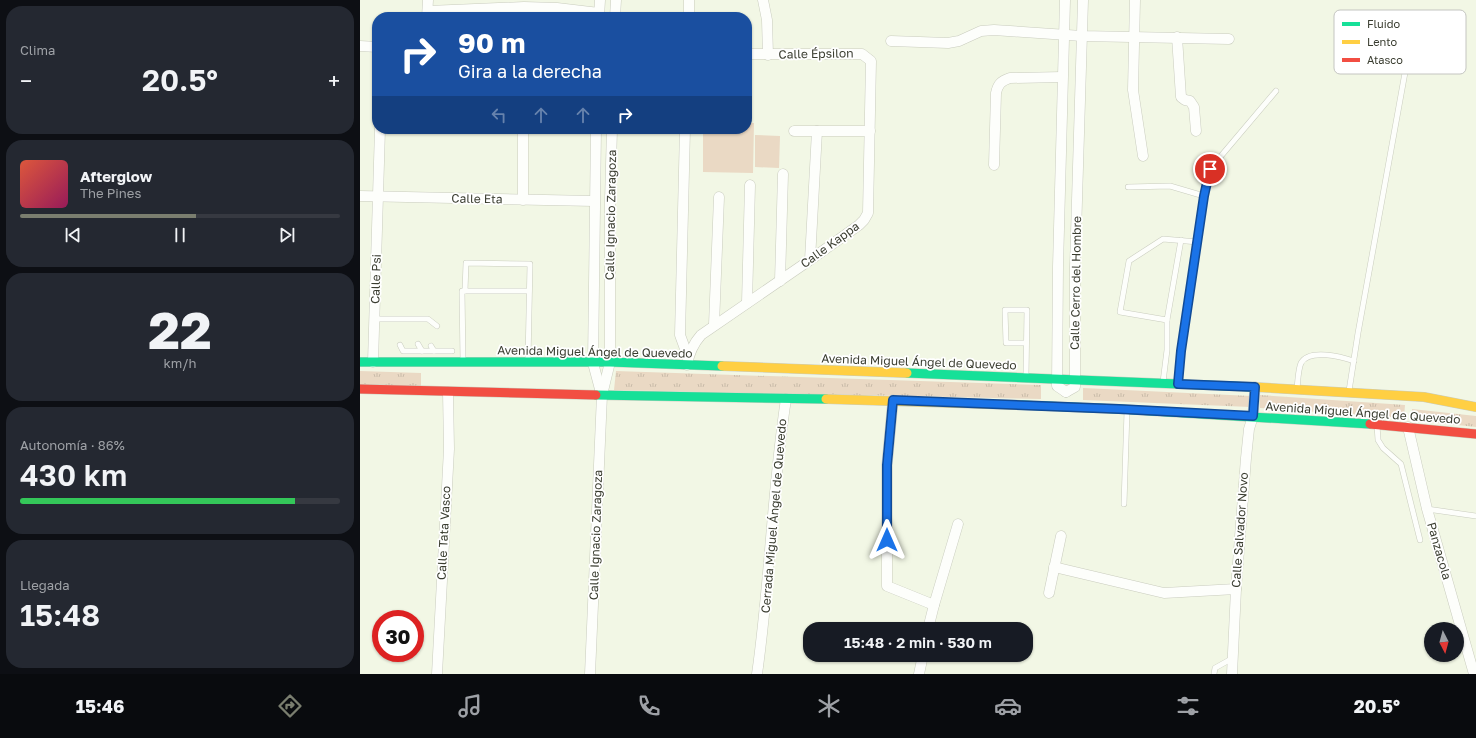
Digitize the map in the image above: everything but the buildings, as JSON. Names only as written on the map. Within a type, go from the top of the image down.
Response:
[{"type":"main road","name":"Avenida Miguel Ángel de Quevedo","points":[[360,362],[593,363],[688,361],[1057,380],[1163,383],[1349,392],[1424,398],[1476,407]]},
{"type":"main road","name":"Avenida Miguel Ángel de Quevedo","points":[[360,389],[786,399],[893,400],[1128,409],[1408,426],[1476,434]]},
{"type":"street","points":[[427,12],[428,0]]},
{"type":"street","points":[[599,12],[600,0]]},
{"type":"street","points":[[616,0],[616,12]]},
{"type":"street","points":[[689,12],[690,0]]},
{"type":"street","points":[[764,0],[767,20],[768,55]]},
{"type":"street","name":"Calle Cerro del Hombre","points":[[1057,380],[1062,77],[1065,0]]},
{"type":"street","name":"Calle Cerro del Hombre","points":[[1075,380],[1075,267],[1083,0]]},
{"type":"street","points":[[1135,0],[1133,90],[1143,156]]},
{"type":"street","points":[[459,12],[524,8],[557,8],[581,12]]},
{"type":"street","points":[[891,40],[948,43],[959,41],[981,31],[994,30],[1082,36],[1228,39]]},
{"type":"street","points":[[1177,38],[1181,97],[1190,101],[1194,107],[1196,131]]},
{"type":"street","points":[[360,46],[372,47]]},
{"type":"street","name":"Calle Épsilon","points":[[752,54],[862,54],[871,61],[871,72]]},
{"type":"street","name":"Calle Kappa","points":[[688,361],[693,345],[701,335],[810,260],[864,220],[868,213],[871,72]]},
{"type":"street","points":[[994,165],[996,92],[998,85],[1003,80],[1010,78],[1062,77]]},
{"type":"street","points":[[794,131],[870,131]]},
{"type":"street","points":[[810,260],[817,131]]},
{"type":"street","name":"Calle Psi","points":[[373,362],[380,134]]},
{"type":"street","points":[[523,134],[523,200]]},
{"type":"street","name":"Calle Ignacio Zaragoza","points":[[596,134],[593,363],[602,395]]},
{"type":"street","name":"Calle Ignacio Zaragoza","points":[[590,674],[602,395],[610,362],[610,200],[612,134]]},
{"type":"street","points":[[685,134],[680,335],[688,361]]},
{"type":"street","points":[[1061,168],[1079,168]]},
{"type":"street","points":[[780,281],[783,174]]},
{"type":"street","points":[[747,303],[750,185]]},
{"type":"street","name":"Calle Eta","points":[[360,196],[594,201]]},
{"type":"street","points":[[714,326],[720,197]]},
{"type":"street","points":[[1057,380],[1057,386],[1066,392]]},
{"type":"street","points":[[1066,392],[1075,387],[1075,380]]},
{"type":"street","name":"Calle Salvador Novo","points":[[1232,674],[1236,589],[1246,458],[1249,429],[1253,416],[1255,387]]},
{"type":"street","name":"Calle Tata Vasco","points":[[437,674],[449,449],[448,392]]},
{"type":"street","points":[[1066,392],[1066,407]]},
{"type":"street","name":"Cerrada Miguel Ángel de Quevedo","points":[[757,674],[763,633],[780,440],[786,399]]},
{"type":"street","points":[[893,400],[887,465],[887,586],[934,605]]},
{"type":"street","name":"Panzacola","points":[[1408,426],[1427,509],[1474,674]]},
{"type":"street","points":[[930,622],[958,524]]},
{"type":"street","points":[[1049,593],[1061,536]]},
{"type":"street","points":[[1054,567],[1164,593],[1236,589]]},
{"type":"street","points":[[919,674],[922,662]]},
{"type":"lane","points":[[1349,392],[1405,74]]},
{"type":"lane","points":[[1178,384],[1181,351],[1204,196],[1210,169],[1276,91]]},
{"type":"lane","points":[[1128,187],[1170,186],[1204,196]]},
{"type":"lane","points":[[1167,320],[1120,312],[1129,261],[1163,239],[1198,242]]},
{"type":"lane","points":[[1163,383],[1167,350],[1167,320],[1182,240]]},
{"type":"lane","points":[[461,362],[462,291],[465,290],[466,264],[530,264],[528,363]]},
{"type":"lane","points":[[465,290],[529,291]]},
{"type":"lane","points":[[1026,344],[1006,343],[1005,310],[1027,310],[1026,378]]},
{"type":"lane","points":[[374,319],[428,319],[437,326]]},
{"type":"lane","points":[[387,319],[390,325]]},
{"type":"lane","points":[[404,319],[407,325]]},
{"type":"lane","points":[[418,319],[421,326]]},
{"type":"lane","points":[[418,344],[422,351]]},
{"type":"lane","points":[[400,345],[403,351],[452,351]]},
{"type":"lane","points":[[448,345],[461,362]]},
{"type":"lane","points":[[431,346],[434,352]]},
{"type":"lane","points":[[1297,389],[1301,364],[1307,356],[1335,356],[1354,361]]},
{"type":"lane","points":[[1124,504],[1128,409]]},
{"type":"lane","points":[[1376,424],[1378,440],[1383,448],[1401,464],[1420,540]]},
{"type":"lane","points":[[1427,509],[1476,516]]},
{"type":"lane","points":[[1214,674],[1215,668],[1233,658]]},
{"type":"green space","points":[[752,123],[754,123],[753,173],[703,172],[703,134],[752,134]]},
{"type":"green space","points":[[755,135],[780,136],[779,168],[755,167]]},
{"type":"green space","points":[[360,371],[421,373],[421,386],[360,384]]},
{"type":"green space","points":[[616,371],[1041,385],[1041,399],[614,390]]},
{"type":"green space","points":[[1083,388],[1251,396],[1250,407],[1083,400]]},
{"type":"green space","points":[[1260,395],[1405,405],[1404,418],[1260,408]]},
{"type":"green space","points":[[1412,409],[1476,416],[1476,427],[1412,420]]},
{"type":"traffic: fast","points":[[360,362],[610,362],[722,366]]},
{"type":"traffic: fast","points":[[907,373],[1254,387]]},
{"type":"traffic: fast","points":[[596,395],[826,399]]},
{"type":"traffic: fast","points":[[1021,405],[1119,409],[1370,424]]},
{"type":"traffic: slow","points":[[722,366],[907,373]]},
{"type":"traffic: slow","points":[[1254,387],[1424,397],[1476,407]]},
{"type":"traffic: slow","points":[[826,399],[1021,405]]},
{"type":"traffic: jam","points":[[360,389],[596,395]]},
{"type":"traffic: jam","points":[[1370,424],[1476,434]]},
{"type":"route","points":[[887,540],[887,465],[893,400],[1253,416],[1255,387],[1178,384],[1181,351],[1204,196],[1210,169]]}]
